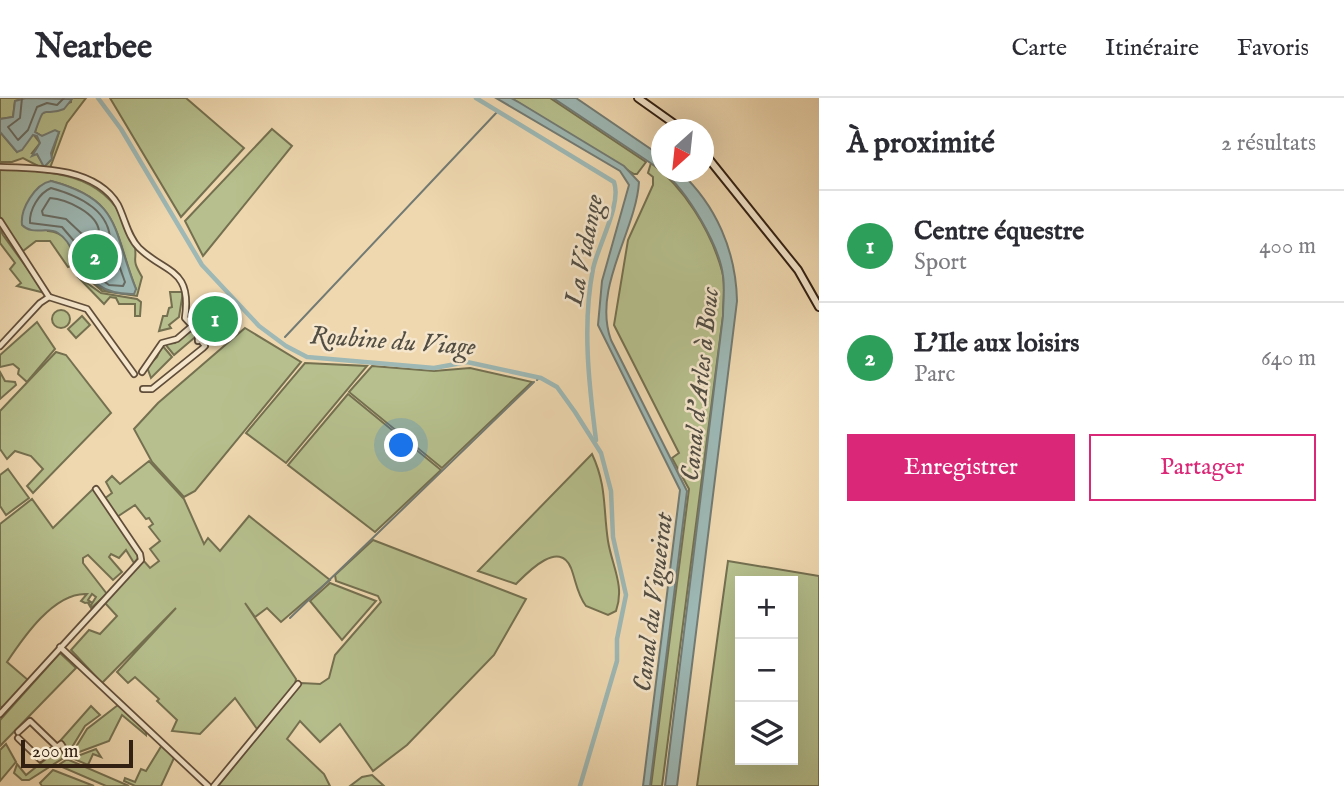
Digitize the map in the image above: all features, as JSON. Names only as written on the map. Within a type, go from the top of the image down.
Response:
[{"type":"main road","points":[[638,98],[668,119]]},
{"type":"main road","points":[[714,165],[798,270],[819,307]]},
{"type":"street","points":[[0,167],[64,172],[106,191],[117,204],[137,245],[177,276],[186,291],[185,317],[198,332],[199,339],[205,346],[152,389],[143,389]]},
{"type":"street","points":[[0,221],[50,297],[87,309],[134,374]]},
{"type":"street","points":[[0,346],[40,303],[50,297]]},
{"type":"street","points":[[142,372],[162,343],[177,339],[191,327]]},
{"type":"street","points":[[0,714],[141,560],[140,554],[96,489]]},
{"type":"street","points":[[60,647],[208,786]]},
{"type":"street","points":[[214,786],[298,684]]},
{"type":"street","points":[[18,732],[30,721],[57,747]]},
{"type":"street","points":[[18,738],[40,759],[61,744],[68,755]]},
{"type":"green space","points":[[0,98],[26,98],[15,101],[13,117],[0,119]]},
{"type":"green space","points":[[71,98],[86,98],[67,123],[50,168],[40,167],[23,158],[0,162],[0,132],[17,152],[33,134],[40,143],[32,153],[37,154],[44,166],[50,161],[59,132],[42,136],[35,132],[40,114],[71,102]]},
{"type":"green space","points":[[110,98],[186,98],[244,148],[181,217]]},
{"type":"green space","points":[[511,98],[550,98],[646,162],[637,174],[634,174]]},
{"type":"green space","points":[[272,129],[292,146],[203,256],[185,221]]},
{"type":"green space","points":[[0,169],[54,173],[71,177],[102,192],[114,205],[132,237],[135,263],[142,277],[137,296],[102,291],[73,265],[68,267],[50,241],[36,241],[23,251],[0,219]],"holes":[[[51,181],[91,198],[112,220],[136,289],[115,292],[100,288],[90,279],[69,243],[61,235],[48,231]]]},
{"type":"green space","points":[[653,182],[672,182],[695,211],[717,256],[724,287],[723,316],[662,786],[651,786],[689,489],[672,458],[679,453],[614,325],[628,240]]},
{"type":"green space","points":[[0,229],[45,293],[17,286],[21,283],[10,269],[15,263],[0,243]]},
{"type":"green space","points":[[92,249],[98,249],[103,257],[101,263],[92,265],[87,260],[87,254]]},
{"type":"green space","points":[[77,276],[101,293],[137,299],[141,302],[140,316],[135,316],[135,304],[119,304],[116,298],[110,297],[104,304]]},
{"type":"green space","points":[[170,292],[183,292],[179,317],[169,325],[171,328],[159,331],[163,316],[167,316],[169,308],[172,307]]},
{"type":"green space","points":[[220,299],[236,316],[209,339],[195,321]]},
{"type":"green space","points":[[57,310],[65,310],[70,319],[68,326],[57,328],[52,323],[52,315]]},
{"type":"green space","points":[[82,316],[90,325],[76,338],[68,329]]},
{"type":"green space","points":[[37,322],[55,349],[27,382],[18,374],[19,369],[13,364],[0,367],[0,355]]},
{"type":"green space","points":[[245,328],[301,362],[195,491],[184,497],[152,462],[134,429],[158,403]]},
{"type":"green space","points":[[191,331],[197,334],[196,340],[194,338],[174,355],[165,344],[175,343]]},
{"type":"green space","points":[[162,345],[172,357],[151,378],[147,367],[157,357]]},
{"type":"green space","points":[[56,352],[66,355],[111,413],[33,493],[27,486],[43,469],[31,456],[15,451],[7,459],[0,449],[0,411]]},
{"type":"green space","points":[[305,363],[367,366],[286,463],[246,433]]},
{"type":"green space","points":[[372,366],[434,371],[470,368],[532,382],[442,468],[349,392]]},
{"type":"green space","points":[[0,372],[5,381],[15,382],[16,385],[0,399]]},
{"type":"green space","points":[[348,394],[441,470],[375,532],[288,465]]},
{"type":"green space","points":[[592,454],[602,487],[608,541],[618,584],[616,611],[608,615],[586,606],[571,568],[566,560],[559,557],[543,561],[516,584],[478,571]]},
{"type":"green space","points":[[149,461],[184,499],[204,544],[208,538],[220,551],[249,516],[330,580],[281,622],[267,608],[255,617],[245,603],[296,679],[295,685],[257,729],[235,698],[200,734],[172,731],[177,720],[157,701],[159,699],[135,677],[128,683],[117,672],[176,608],[102,683],[71,650],[89,630],[100,634],[117,616],[105,603],[143,560],[150,568],[159,561],[150,549],[160,541],[149,527],[153,524],[149,518],[146,519],[135,505],[117,517],[104,499],[112,493],[106,482],[112,476],[120,484]]},
{"type":"green space","points":[[8,469],[29,498],[6,515],[0,506],[0,475]]},
{"type":"green space","points":[[94,488],[140,556],[134,563],[126,550],[119,558],[111,554],[109,557],[122,572],[113,580],[88,555],[83,558],[83,563],[107,594],[91,608],[88,603],[91,605],[96,597],[92,594],[88,600],[91,602],[85,603],[81,601],[87,594],[75,595],[51,608],[41,618],[7,662],[28,680],[3,709],[0,706],[0,524],[32,499],[53,528]]},
{"type":"green space","points":[[373,540],[526,599],[494,655],[407,745],[373,771],[340,724],[320,742],[300,721],[287,739],[324,774],[330,786],[218,786],[301,683],[320,684],[329,678],[335,655],[381,602],[378,596],[336,581],[335,575]]},
{"type":"green space","points":[[728,561],[819,576],[819,786],[697,786]]},
{"type":"green space","points":[[330,583],[376,601],[342,640],[310,601]]},
{"type":"green space","points":[[60,653],[76,668],[0,746],[0,720]]},
{"type":"green space","points":[[118,705],[146,731],[146,735],[122,715],[109,741],[71,755],[87,729]]},
{"type":"green space","points":[[91,706],[100,715],[85,726],[69,752],[60,741]]},
{"type":"green space","points":[[6,744],[16,762],[0,781],[0,750]]},
{"type":"green space","points":[[162,745],[174,758],[161,786],[135,786],[124,781],[125,778],[135,782],[141,769],[146,771]]},
{"type":"green space","points":[[61,747],[65,757],[29,780],[22,780],[14,773],[17,764],[26,775]]},
{"type":"green space","points":[[96,749],[101,757],[93,754],[88,765],[72,758]]},
{"type":"green space","points":[[66,760],[129,786],[106,786],[62,767],[60,764]]},
{"type":"green space","points":[[53,770],[94,786],[42,786],[40,783]]},
{"type":"green space","points":[[372,775],[384,786],[350,786],[362,777]]},
{"type":"water","points":[[26,98],[72,99],[64,109],[43,113],[39,122],[35,132],[42,136],[55,130],[59,132],[51,153],[52,159],[44,167],[37,154],[32,156],[40,143],[37,136],[33,135],[22,150],[17,152],[0,132],[0,119],[13,117],[15,101]]},
{"type":"water","points":[[496,98],[511,98],[520,103],[624,166],[639,182],[631,220],[611,280],[607,320],[611,340],[687,491],[650,786],[643,786],[680,490],[598,325],[602,281],[629,185],[620,171]]},
{"type":"water","points":[[553,98],[576,98],[651,149],[651,163]]},
{"type":"water","points":[[51,181],[74,189],[103,208],[118,234],[136,289],[134,294],[114,292],[98,285],[84,273],[68,243],[58,233],[31,230],[22,225],[23,212],[30,198],[45,183]],"holes":[[[97,248],[103,260],[98,266],[87,258],[90,251]]]},
{"type":"water","points":[[674,182],[690,182],[714,214],[733,264],[737,301],[677,786],[665,786],[723,316],[724,286],[716,250],[701,220]]},
{"type":"waterway","name":"Roubine du Viage","points":[[98,98],[121,129],[202,265],[259,326],[286,346],[307,357],[434,368],[467,362],[541,378],[557,387],[575,412],[601,453],[611,491],[613,537],[626,595],[617,639],[617,661],[580,786]]},
{"type":"waterway","name":"La Vidange","points":[[476,98],[614,182],[615,202],[593,269],[588,311],[589,376],[596,440]]},
{"type":"waterway","points":[[285,337],[498,111]]},
{"type":"waterway","points":[[290,618],[534,382]]},
{"type":"place","name":"L'Ile aux loisirs","points":[[95,257]]},
{"type":"place","name":"Centre équestre","points":[[215,319]]},
{"type":"water label","name":"Canal d'Arles à Bouc","points":[[699,384]]},
{"type":"water label","name":"Canal du Vigueirat","points":[[652,602]]}]
